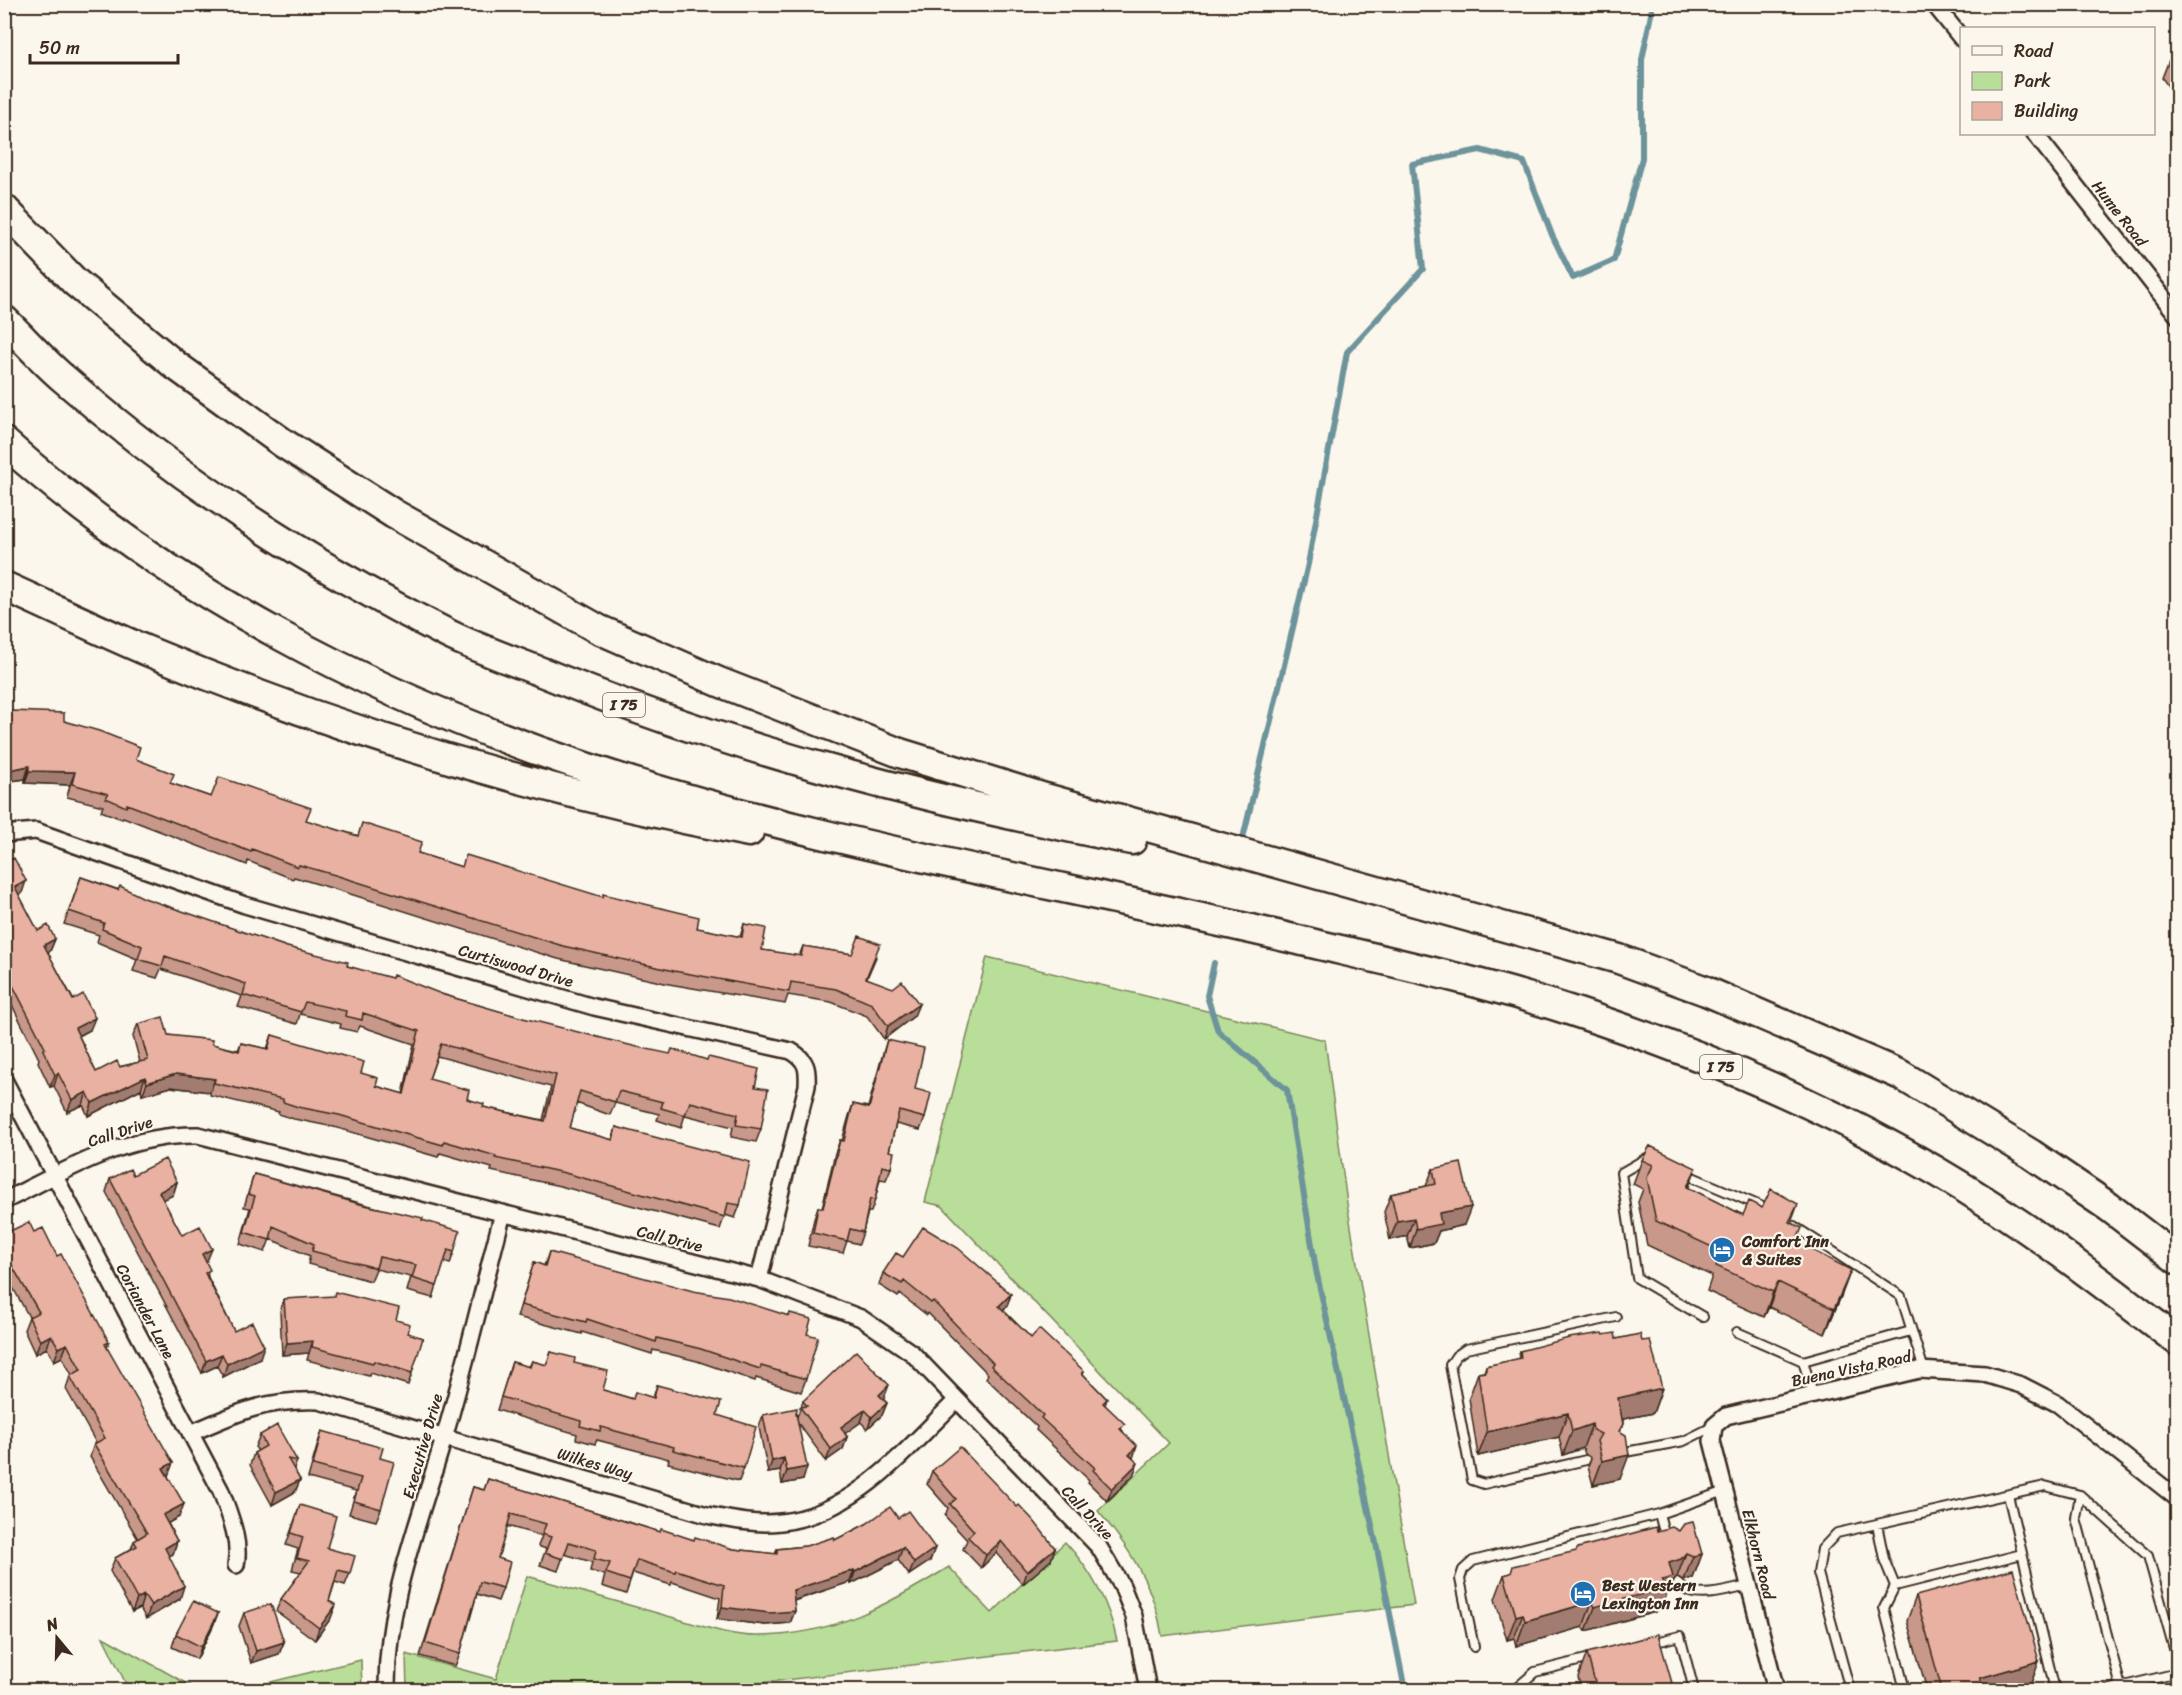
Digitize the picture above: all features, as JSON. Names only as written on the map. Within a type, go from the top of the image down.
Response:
[{"type":"highway","points":[[4,209],[75,282],[175,364],[283,443],[394,514],[598,629],[729,686],[900,753],[1045,798],[1337,881]]},
{"type":"highway","name":"I 75","points":[[4,320],[61,377],[149,448],[250,518],[340,575],[450,635],[620,703],[730,742],[845,774],[1070,828],[1337,881],[1619,959],[1706,991],[1901,1075],[2031,1154],[2109,1207],[2178,1260]]},
{"type":"highway","name":"I 75","points":[[4,442],[119,534],[229,606],[345,669],[452,717],[586,767],[729,809],[908,853],[1451,976],[1571,1010],[1674,1048],[1759,1083],[1844,1123],[1917,1162],[2021,1225],[2178,1341]]},
{"type":"highway","points":[[4,586],[145,650],[270,698],[389,740],[513,778],[644,812],[1207,919]]},
{"type":"street","points":[[1934,4],[1960,36]]},
{"type":"street","name":"Hume Road","points":[[2036,135],[2178,316]]},
{"type":"street","name":"Curtiswood Drive","points":[[4,834],[36,831],[245,905],[594,1007],[791,1051],[801,1057],[808,1070],[807,1086],[759,1279]]},
{"type":"street","name":"Coriander Lane","points":[[4,1080],[221,1491],[232,1521],[238,1553],[236,1565]]},
{"type":"street","name":"Call Drive","points":[[4,1201],[98,1156],[153,1137],[198,1135],[759,1279],[805,1294],[861,1318],[912,1353],[1099,1547],[1111,1566],[1134,1616],[1148,1690]]},
{"type":"street","name":"Executive Drive","points":[[387,1690],[390,1628],[399,1581],[445,1437],[502,1213]]},
{"type":"street","name":"Buena Vista Road","points":[[1714,1426],[1726,1416],[1737,1412],[1924,1370],[1985,1374],[2021,1385],[2058,1404],[2178,1499]]},
{"type":"street","name":"Wilkes Way","points":[[192,1433],[258,1406],[293,1400],[319,1401],[708,1515],[744,1522],[781,1522],[812,1515],[843,1501],[871,1481],[957,1400]]},
{"type":"street","name":"Elkhorn Road","points":[[1714,1426],[1712,1441],[1776,1690]]},
{"type":"lane","points":[[563,4],[600,4]]},
{"type":"lane","points":[[1658,1162],[1647,1158],[1621,1173],[1637,1278],[1703,1317]]},
{"type":"lane","points":[[1679,1172],[1774,1212],[1901,1296],[1924,1370]]},
{"type":"lane","points":[[1586,1460],[1484,1484],[1472,1480],[1450,1365],[1456,1356],[1466,1349],[1616,1317]]},
{"type":"lane","points":[[1737,1332],[1803,1361],[1911,1331]]},
{"type":"lane","points":[[1803,1361],[1813,1394]]},
{"type":"lane","points":[[1616,1454],[1684,1441],[1714,1426]]},
{"type":"lane","points":[[1850,1690],[1818,1573],[1822,1549],[1837,1533],[2045,1486],[2079,1495],[2148,1556],[2178,1663]]},
{"type":"lane","points":[[1474,1647],[1460,1579],[1463,1570],[1473,1561],[1659,1514],[1725,1491]]},
{"type":"lane","points":[[2008,1494],[2055,1690]]},
{"type":"lane","points":[[2079,1495],[2076,1518],[2121,1687]]},
{"type":"lane","points":[[1659,1514],[1669,1550]]},
{"type":"lane","points":[[1877,1524],[1884,1559],[1895,1586],[1884,1608],[1905,1690]]},
{"type":"lane","points":[[1895,1586],[2022,1554]]},
{"type":"lane","points":[[1678,1582],[1684,1590],[1694,1594],[1749,1587]]},
{"type":"lane","points":[[1646,1644],[1680,1636],[1694,1690]]},
{"type":"lane","points":[[1514,1690],[1535,1672],[1602,1655]]},
{"type":"lane","points":[[2108,1690],[2178,1673]]},
{"type":"green space","points":[[987,957],[1325,1040],[1347,1203],[1414,1605],[1162,1636],[1154,1601],[1139,1569],[1121,1539],[1098,1511],[1169,1443],[942,1206],[925,1202]]},
{"type":"green space","points":[[1065,1542],[1083,1564],[1098,1588],[1114,1627],[1117,1641],[700,1690],[407,1690],[406,1654],[496,1679],[527,1576],[726,1633],[760,1636],[787,1634],[836,1624],[904,1594],[949,1567],[992,1613]]},
{"type":"green space","points":[[103,1637],[105,1638],[198,1690],[129,1690]]},
{"type":"green space","points":[[361,1660],[362,1690],[238,1690]]},
{"type":"building","points":[[2178,53],[2178,71],[2169,60]]},
{"type":"building","points":[[4,712],[64,713],[64,721],[99,731],[140,747],[136,759],[174,774],[170,783],[211,797],[219,777],[311,808],[306,820],[358,836],[362,823],[422,842],[418,853],[462,867],[466,855],[603,897],[603,894],[699,917],[697,928],[742,937],[744,924],[766,928],[762,950],[801,956],[803,946],[852,954],[859,936],[880,944],[866,978],[893,988],[902,981],[919,1004],[888,1026],[872,1004],[836,989],[791,982],[789,992],[674,971],[563,946],[335,875],[299,865],[298,867],[252,849],[251,852],[127,804],[126,807],[106,798],[108,794],[72,784],[75,772],[29,771],[29,766],[4,771]]},
{"type":"building","points":[[14,858],[26,881],[15,887],[38,931],[48,925],[55,939],[44,945],[73,1000],[83,994],[95,1018],[75,1028],[96,1072],[117,1061],[120,1067],[148,1060],[138,1024],[163,1017],[168,1035],[212,1040],[212,1044],[239,1051],[241,1043],[268,1049],[272,1035],[364,1062],[361,1073],[378,1078],[376,1086],[404,1094],[419,1031],[363,1013],[362,1020],[345,1016],[346,1011],[305,1002],[301,1012],[243,995],[246,984],[165,956],[162,966],[138,959],[142,946],[102,929],[104,923],[69,911],[81,877],[118,890],[120,886],[144,898],[287,947],[348,962],[347,966],[392,978],[393,975],[444,995],[523,1018],[670,1054],[672,1049],[707,1060],[708,1057],[759,1069],[755,1087],[768,1089],[761,1129],[736,1125],[738,1114],[690,1102],[685,1115],[661,1108],[663,1102],[619,1091],[615,1102],[580,1091],[570,1128],[613,1140],[616,1127],[750,1162],[740,1205],[728,1203],[725,1217],[565,1173],[495,1158],[496,1156],[444,1141],[443,1145],[339,1115],[298,1107],[283,1102],[283,1099],[214,1083],[215,1079],[176,1074],[147,1083],[145,1077],[92,1103],[87,1092],[72,1100],[58,1073],[55,1075],[43,1050],[45,1048],[4,968],[4,863]],"holes":[[[441,1044],[556,1075],[545,1121],[483,1107],[484,1104],[467,1099],[469,1090],[429,1079]]]},
{"type":"building","points":[[887,1040],[924,1048],[915,1089],[931,1093],[925,1118],[899,1111],[889,1151],[894,1152],[891,1168],[882,1166],[875,1200],[870,1199],[863,1232],[850,1229],[847,1241],[813,1233],[818,1207],[823,1208],[840,1140],[844,1141],[853,1104],[869,1108]]},
{"type":"building","points":[[1650,1146],[1696,1168],[1687,1187],[1743,1215],[1749,1201],[1762,1208],[1771,1189],[1798,1204],[1789,1222],[1802,1228],[1796,1242],[1851,1270],[1834,1309],[1778,1282],[1773,1292],[1716,1266],[1723,1252],[1656,1221],[1647,1178],[1653,1165],[1642,1160]]},
{"type":"building","points":[[165,1159],[177,1182],[159,1192],[182,1235],[200,1226],[212,1249],[202,1254],[210,1270],[205,1273],[234,1331],[252,1322],[264,1346],[227,1364],[222,1354],[206,1361],[110,1179],[130,1169],[133,1175]]},
{"type":"building","points":[[1461,1163],[1471,1207],[1439,1213],[1441,1224],[1416,1229],[1414,1218],[1397,1221],[1391,1194],[1436,1184],[1433,1169]]},
{"type":"building","points":[[254,1174],[360,1204],[423,1218],[422,1220],[460,1231],[454,1252],[448,1250],[437,1286],[412,1278],[416,1265],[379,1257],[376,1268],[312,1251],[314,1244],[273,1226],[270,1240],[244,1232],[255,1196],[248,1194]]},
{"type":"building","points":[[29,1222],[34,1232],[43,1228],[57,1256],[61,1254],[109,1342],[105,1344],[173,1463],[163,1468],[184,1504],[163,1515],[177,1541],[165,1548],[184,1586],[151,1605],[144,1595],[137,1599],[115,1558],[137,1546],[134,1541],[147,1533],[94,1444],[105,1438],[70,1376],[81,1370],[67,1344],[59,1348],[51,1335],[40,1341],[29,1317],[39,1312],[11,1264],[4,1267],[4,1234]]},
{"type":"building","points":[[923,1227],[958,1248],[1011,1294],[999,1306],[1031,1338],[1039,1329],[1084,1371],[1082,1373],[1107,1399],[1103,1403],[1125,1424],[1120,1429],[1137,1446],[1129,1455],[1138,1463],[1112,1489],[1093,1470],[1095,1468],[1041,1418],[1043,1415],[991,1366],[993,1363],[933,1301],[931,1303],[904,1281],[902,1284],[883,1273],[896,1253],[903,1257]]},
{"type":"building","points":[[549,1252],[693,1291],[729,1297],[789,1316],[790,1313],[811,1319],[807,1334],[818,1337],[806,1379],[761,1366],[760,1369],[701,1349],[657,1338],[656,1342],[587,1319],[586,1322],[521,1305],[534,1262],[545,1266]]},
{"type":"building","points":[[335,1292],[399,1308],[396,1320],[410,1324],[408,1333],[423,1338],[412,1373],[374,1361],[373,1363],[312,1347],[313,1341],[287,1343],[284,1299],[334,1296]]},
{"type":"building","points":[[1602,1333],[1603,1335],[1615,1333],[1616,1339],[1640,1334],[1642,1341],[1650,1340],[1662,1388],[1618,1398],[1623,1424],[1619,1431],[1626,1435],[1629,1455],[1602,1461],[1597,1441],[1601,1434],[1593,1430],[1592,1424],[1572,1431],[1568,1413],[1487,1432],[1478,1373],[1486,1372],[1486,1366],[1521,1358],[1520,1351],[1569,1338]]},
{"type":"building","points":[[856,1351],[889,1385],[879,1395],[887,1403],[872,1417],[865,1410],[841,1427],[847,1437],[831,1449],[800,1407],[807,1406],[803,1401]]},
{"type":"building","points":[[551,1352],[575,1358],[574,1363],[608,1371],[603,1390],[633,1399],[635,1392],[654,1398],[657,1385],[721,1402],[717,1415],[756,1427],[744,1468],[673,1450],[674,1447],[601,1427],[600,1431],[580,1426],[581,1421],[501,1397],[512,1362],[530,1367],[532,1361],[547,1365]]},
{"type":"building","points":[[797,1408],[796,1413],[807,1467],[787,1471],[784,1458],[772,1461],[763,1415]]},
{"type":"building","points":[[277,1425],[297,1461],[288,1459],[300,1480],[276,1492],[254,1453],[266,1446],[260,1435]]},
{"type":"building","points":[[322,1431],[383,1448],[380,1458],[394,1462],[381,1509],[354,1501],[361,1478],[313,1465]]},
{"type":"building","points":[[960,1447],[1017,1507],[1019,1505],[1055,1548],[1027,1572],[1001,1541],[986,1555],[968,1537],[974,1531],[950,1504],[956,1499],[932,1471]]},
{"type":"building","points":[[488,1479],[660,1532],[661,1529],[733,1549],[777,1554],[777,1549],[806,1546],[834,1537],[835,1540],[866,1524],[890,1507],[898,1518],[908,1511],[935,1548],[914,1563],[903,1547],[855,1572],[854,1570],[793,1590],[795,1611],[770,1613],[722,1607],[724,1585],[676,1570],[675,1572],[637,1560],[630,1581],[606,1573],[610,1563],[594,1559],[596,1550],[569,1542],[563,1559],[545,1553],[551,1537],[542,1534],[546,1524],[511,1514],[498,1558],[510,1562],[503,1588],[480,1582],[460,1654],[425,1643],[473,1487],[484,1490]]},
{"type":"building","points":[[300,1505],[336,1516],[327,1548],[355,1556],[350,1573],[338,1570],[329,1601],[336,1605],[319,1628],[281,1599],[309,1561],[297,1558],[303,1537],[291,1533]]},
{"type":"building","points":[[1693,1522],[1702,1554],[1693,1556],[1686,1553],[1681,1559],[1669,1563],[1673,1577],[1662,1580],[1664,1588],[1595,1607],[1592,1602],[1525,1621],[1523,1614],[1516,1616],[1504,1575],[1511,1573],[1513,1566],[1576,1551],[1578,1548],[1656,1527],[1657,1531],[1672,1527],[1679,1531],[1684,1524]]},
{"type":"building","points":[[2013,1569],[2039,1661],[1980,1678],[1982,1684],[1959,1690],[1942,1690],[1916,1596]]},
{"type":"building","points":[[193,1601],[218,1613],[201,1647],[176,1634]]},
{"type":"building","points":[[271,1604],[284,1642],[256,1651],[244,1613]]},
{"type":"building","points":[[1658,1634],[1674,1690],[1597,1690],[1587,1653]]},
{"type":"waterway","points":[[1244,834],[1308,564],[1347,352],[1423,269],[1412,164],[1480,150],[1524,162],[1552,235],[1573,278],[1614,260],[1642,158],[1642,60],[1653,4]]},
{"type":"waterway","points":[[1214,963],[1207,996],[1218,1031],[1287,1090],[1316,1270],[1377,1548],[1405,1690]]},
{"type":"place","name":"Comfort Inn & Suites","points":[[1722,1250]]},
{"type":"place","name":"Best Western Lexington Inn","points":[[1583,1594]]}]
